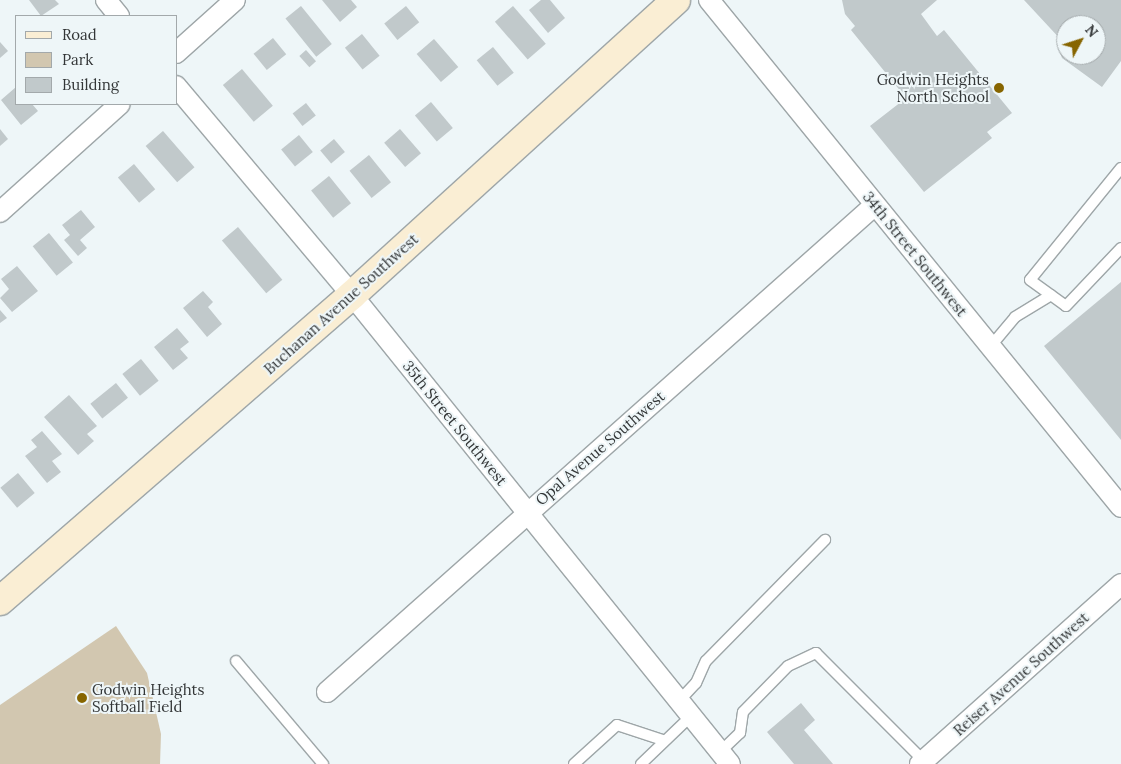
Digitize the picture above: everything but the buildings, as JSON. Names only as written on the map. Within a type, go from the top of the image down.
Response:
[{"type":"street","points":[[106,0],[118,15]]},
{"type":"street","points":[[178,51],[235,0]]},
{"type":"street","name":"Buchanan Avenue Southwest","points":[[0,601],[352,295],[676,0]]},
{"type":"street","name":"34th Street Southwest","points":[[709,0],[1121,507]]},
{"type":"street","name":"35th Street Southwest","points":[[178,88],[352,295],[725,758]]},
{"type":"street","points":[[0,212],[119,105]]},
{"type":"street","name":"Opal Avenue Southwest","points":[[327,692],[526,513],[875,205]]},
{"type":"street","name":"Reiser Avenue Southwest","points":[[922,762],[1121,584]]},
{"type":"lane","points":[[1121,168],[1030,280],[1066,306],[1121,248]]},
{"type":"lane","points":[[990,347],[1014,317],[1051,295]]},
{"type":"lane","points":[[641,764],[663,740],[685,708],[706,661],[825,540]]},
{"type":"lane","points":[[725,758],[740,733],[743,712],[788,666],[816,653],[922,762]]},
{"type":"lane","points":[[236,661],[323,764]]},
{"type":"lane","points":[[574,764],[617,725],[663,740]]},
{"type":"green space","name":"Godwin Heights Softball Field","points":[[116,626],[147,673],[161,734],[160,764],[0,764],[0,705]]},
{"type":"place","name":"Godwin Heights North School","points":[[999,88]]},
{"type":"place","name":"Godwin Heights Softball Field","points":[[82,698]]}]
